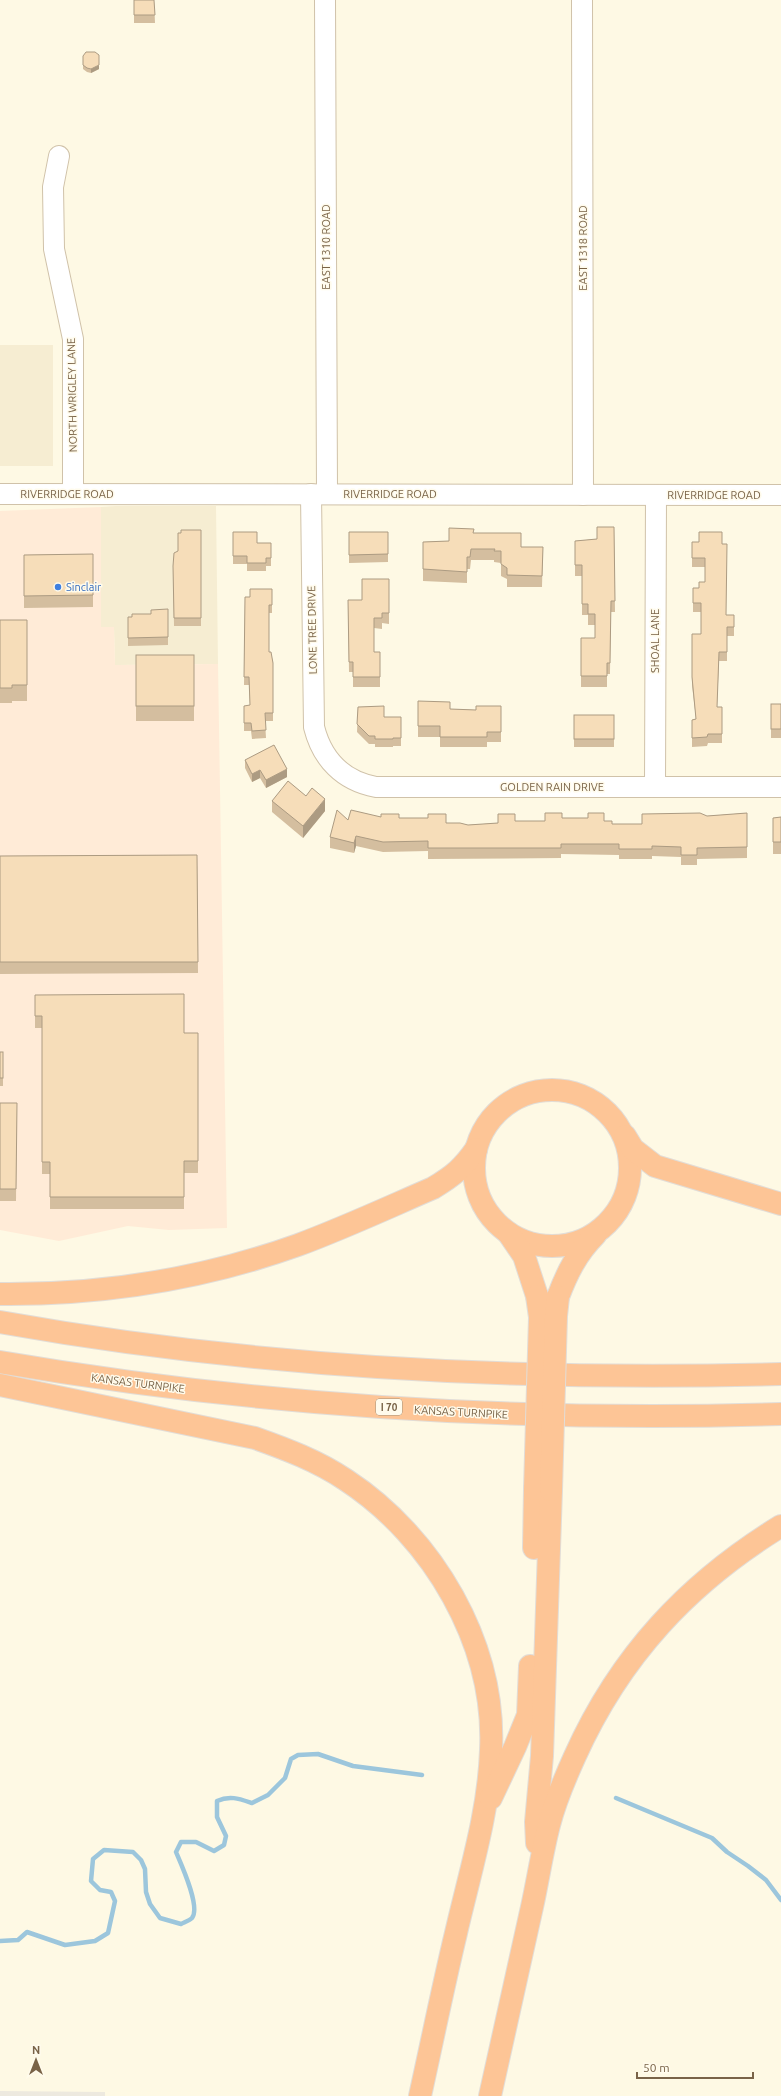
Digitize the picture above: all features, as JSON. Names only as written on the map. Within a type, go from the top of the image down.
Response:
[{"type":"highway","points":[[0,1294],[85,1291],[174,1279],[264,1256],[306,1242],[433,1188],[452,1177],[464,1166],[476,1149],[485,1128],[499,1110],[518,1098],[540,1091],[563,1091],[584,1097],[604,1110],[633,1149],[655,1166],[781,1204]]},
{"type":"highway","points":[[484,1813],[515,1747],[528,1715],[532,1636],[558,1297],[574,1260],[583,1247],[620,1207],[629,1181],[629,1153],[618,1127]]},
{"type":"highway","points":[[476,1149],[474,1173],[479,1197],[491,1218],[509,1234],[524,1256],[537,1296],[540,1317],[543,1489],[542,1756],[536,1822],[538,1876]]},
{"type":"highway","points":[[509,1234],[532,1244],[556,1246],[580,1241],[601,1228]]},
{"type":"highway","points":[[0,1322],[145,1344],[353,1365],[499,1373],[600,1376],[781,1374]]},
{"type":"highway","name":"KANSAS TURNPIKE","points":[[0,1362],[85,1377],[172,1388],[258,1398],[395,1408],[522,1415],[599,1417],[781,1414]]},
{"type":"highway","points":[[0,1385],[255,1438],[315,1462],[345,1479],[387,1512],[419,1547],[447,1588],[465,1622],[479,1659],[486,1688],[490,1721],[491,1750],[484,1813],[420,2096]]},
{"type":"highway","points":[[490,2096],[549,1825],[564,1781],[583,1739],[605,1698],[627,1664],[668,1614],[688,1594],[735,1556],[781,1526]]},
{"type":"street","name":"EAST 1310 ROAD","points":[[319,494],[325,0]]},
{"type":"street","name":"EAST 1318 ROAD","points":[[582,0],[583,495]]},
{"type":"street","name":"NORTH WRIGLEY LANE","points":[[59,156],[53,187],[54,249],[73,339],[73,494]]},
{"type":"street","name":"RIVERRIDGE ROAD","points":[[0,494],[781,495]]},
{"type":"street","name":"LONE TREE DRIVE","points":[[319,494],[313,720],[319,743],[330,762]]},
{"type":"street","name":"SHOAL LANE","points":[[655,786],[656,495]]},
{"type":"street","name":"GOLDEN RAIN DRIVE","points":[[330,762],[348,777],[376,787],[781,786]]},
{"type":"shaded area","points":[[0,345],[53,345],[53,466],[0,466]]},
{"type":"shaded area","points":[[216,506],[218,664],[115,665],[114,628],[101,628],[101,507]]},
{"type":"shaded area","points":[[101,507],[101,627],[114,627],[115,665],[218,664],[227,1228],[169,1230],[128,1226],[59,1241],[0,1230],[0,511]]},
{"type":"shaded area","points":[[0,2091],[105,2092],[105,2096],[0,2096]]},
{"type":"building","points":[[134,0],[154,0],[155,15],[134,15]]},
{"type":"building","points":[[86,52],[95,52],[99,55],[99,65],[91,69],[83,65],[83,56]]},
{"type":"building","points":[[597,527],[614,527],[615,601],[611,601],[610,663],[607,663],[607,676],[581,676],[581,638],[595,638],[595,614],[588,614],[588,604],[582,604],[582,565],[575,565],[575,541],[597,539]]},
{"type":"building","points":[[449,528],[474,529],[473,533],[521,533],[521,547],[543,547],[542,576],[507,575],[507,568],[501,564],[501,551],[494,551],[495,549],[471,549],[470,557],[467,557],[467,572],[423,569],[423,542],[449,541]]},
{"type":"building","points":[[181,530],[201,530],[201,618],[174,618],[174,553],[178,551],[178,533],[181,533]]},
{"type":"building","points":[[233,532],[257,532],[257,543],[271,543],[271,558],[266,558],[266,563],[247,563],[247,556],[233,556]]},
{"type":"building","points":[[349,532],[388,532],[388,554],[349,555]]},
{"type":"building","points":[[699,532],[722,532],[722,544],[727,544],[726,615],[734,615],[734,627],[727,627],[727,652],[719,652],[717,707],[722,707],[722,734],[708,734],[707,737],[692,738],[692,720],[696,719],[692,677],[692,634],[701,634],[701,603],[693,603],[693,588],[699,588],[699,582],[705,582],[705,558],[692,558],[692,542],[699,542]]},
{"type":"building","name":"Sinclair","points":[[93,554],[93,595],[24,596],[24,555]]},
{"type":"building","points":[[362,579],[389,579],[389,613],[382,613],[382,618],[374,618],[374,652],[380,652],[380,677],[353,677],[353,662],[349,662],[348,600],[362,600]]},
{"type":"building","points":[[250,589],[272,589],[272,605],[269,605],[269,652],[271,652],[273,663],[273,713],[265,713],[266,730],[252,731],[251,723],[244,723],[244,706],[250,705],[249,677],[244,677],[245,597],[250,597]]},
{"type":"building","points":[[168,609],[168,637],[128,638],[128,617],[132,617],[132,614],[151,614],[151,610]]},
{"type":"building","points":[[0,620],[27,620],[27,685],[12,685],[12,688],[0,688]]},
{"type":"building","points":[[136,655],[194,655],[194,706],[136,706]]},
{"type":"building","points":[[418,701],[450,702],[450,709],[476,710],[476,706],[501,706],[501,732],[487,732],[487,737],[440,737],[440,726],[418,726]]},
{"type":"building","points":[[771,704],[781,704],[781,729],[771,729]]},
{"type":"building","points":[[384,706],[384,717],[401,717],[401,738],[375,739],[375,736],[369,736],[357,724],[358,707]]},
{"type":"building","points":[[574,715],[614,715],[614,739],[574,739]]},
{"type":"building","points":[[274,745],[287,769],[266,780],[260,770],[252,774],[245,760]]},
{"type":"building","points":[[288,781],[306,796],[312,788],[325,799],[303,826],[272,801]]},
{"type":"building","points":[[337,810],[348,820],[351,810],[381,817],[381,814],[399,814],[399,818],[428,818],[428,814],[446,814],[446,823],[460,823],[468,825],[498,823],[498,814],[515,814],[515,821],[545,821],[545,813],[562,813],[562,818],[588,818],[588,813],[604,813],[604,821],[612,821],[612,824],[642,824],[642,814],[700,813],[707,816],[747,813],[747,847],[697,848],[697,855],[681,855],[681,847],[652,846],[652,849],[619,849],[619,844],[561,844],[561,848],[428,848],[428,841],[383,842],[356,836],[354,843],[330,837]]},
{"type":"building","points":[[781,817],[781,842],[773,842],[773,818]]},
{"type":"building","points":[[197,855],[198,962],[0,962],[0,856]]},
{"type":"building","points":[[184,994],[184,1033],[198,1033],[198,1161],[184,1161],[184,1197],[50,1197],[50,1162],[42,1162],[42,1016],[35,1016],[35,995]]},
{"type":"building","points":[[0,1052],[3,1052],[3,1078],[0,1078]]},
{"type":"building","points":[[0,1103],[17,1103],[16,1189],[0,1189]]},
{"type":"waterway","points":[[0,1941],[18,1940],[27,1932],[65,1945],[95,1941],[108,1933],[115,1901],[111,1892],[100,1890],[91,1881],[93,1859],[104,1850],[133,1852],[141,1860],[145,1869],[146,1892],[150,1904],[160,1918],[181,1924],[190,1920],[194,1912],[192,1895],[186,1875],[176,1852],[181,1842],[196,1842],[214,1851],[224,1845],[226,1836],[217,1817],[217,1801],[231,1798],[252,1803],[268,1795],[285,1778],[291,1759],[298,1755],[318,1754],[353,1766],[422,1775]]},
{"type":"waterway","points":[[616,1798],[712,1838],[727,1852],[766,1880],[781,1900]]},
{"type":"place","name":"Sinclair","points":[[58,587]]}]
